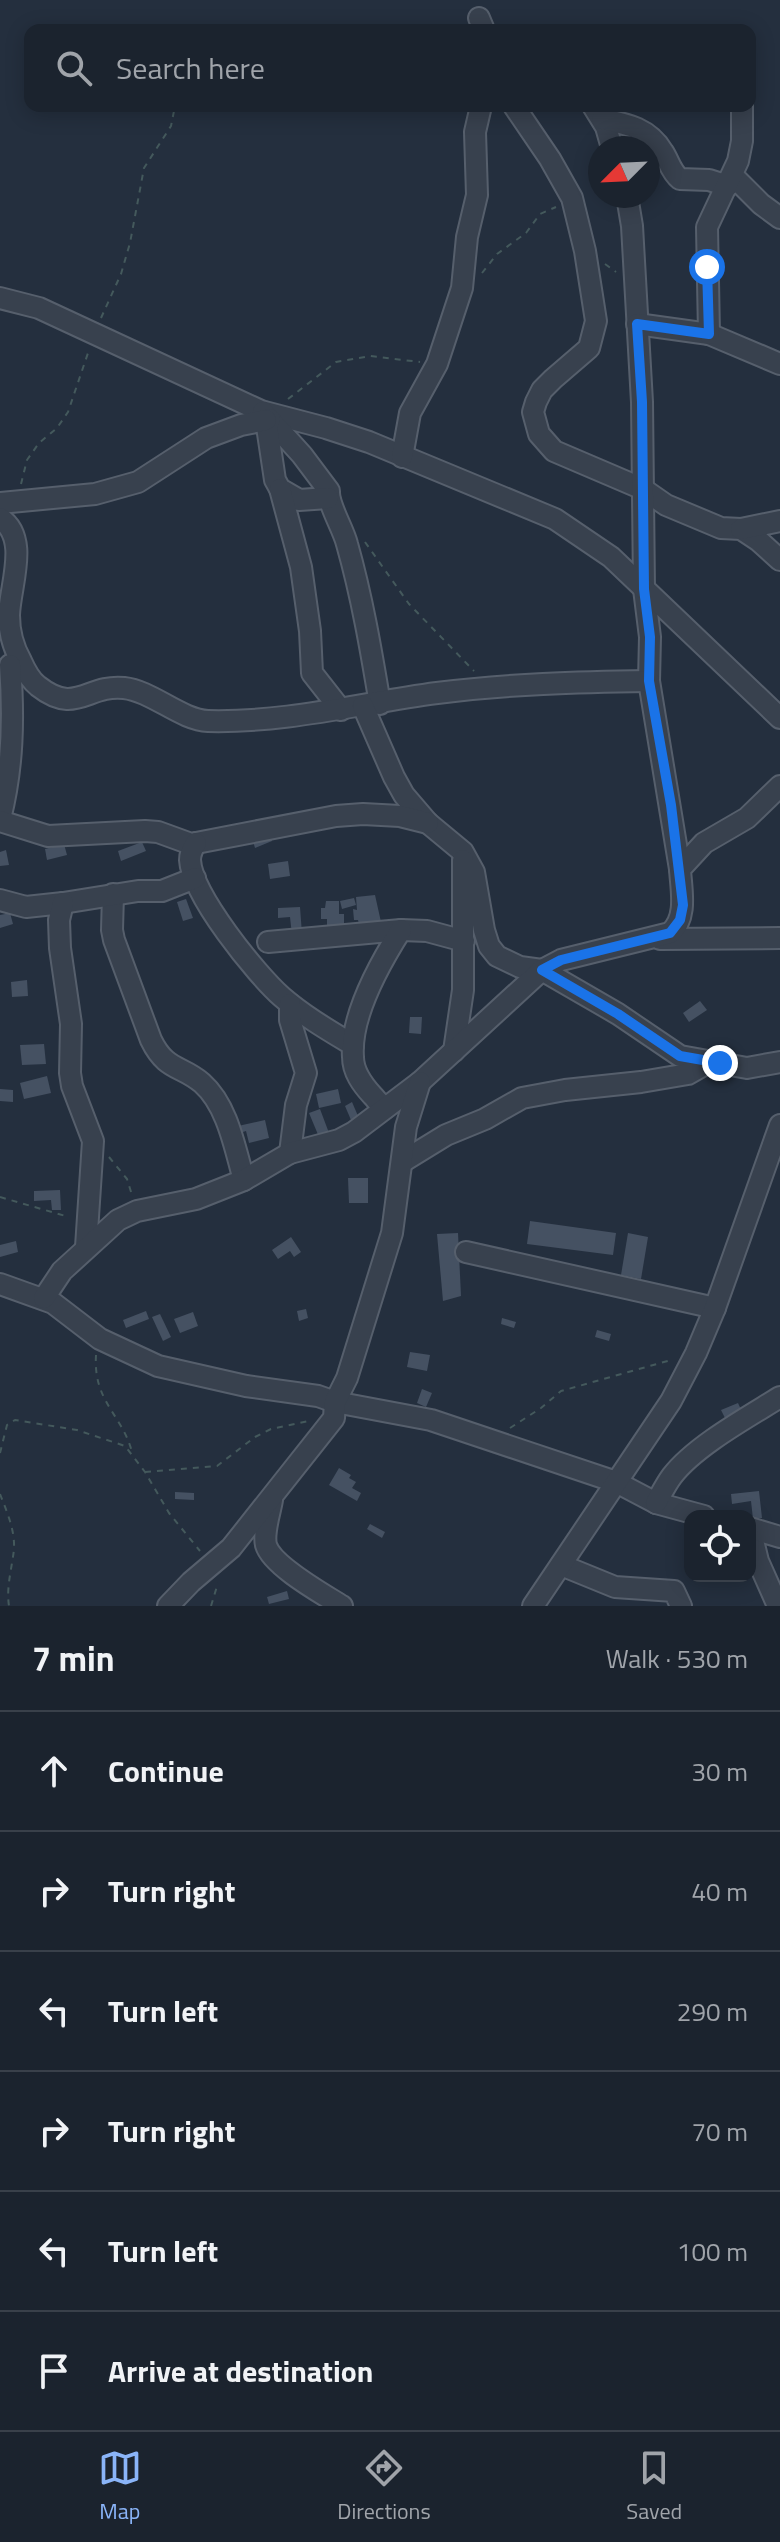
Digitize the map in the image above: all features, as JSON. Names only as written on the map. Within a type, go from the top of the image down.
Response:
[{"type":"street","points":[[402,457],[410,413],[437,364],[463,279],[467,237],[477,195],[475,132],[480,112]]},
{"type":"street","points":[[518,112],[572,198],[585,251],[596,321],[593,338],[580,358],[542,390],[533,412],[539,434],[554,451],[643,489],[682,513],[721,528],[741,529],[780,521]]},
{"type":"street","points":[[709,334],[707,227],[730,181],[742,141],[742,112]]},
{"type":"street","points":[[598,113],[645,132],[659,146],[680,179],[730,181],[780,218]]},
{"type":"street","points":[[598,113],[607,136]]},
{"type":"street","points":[[44,1298],[62,1271],[118,1220],[137,1211],[196,1199],[244,1180],[290,1153],[339,1140],[354,1132],[420,1082],[542,970],[561,960],[670,933],[680,920],[683,905],[680,869],[649,681],[650,637],[644,589],[642,402],[630,208]]},
{"type":"street","points":[[0,298],[39,308],[94,332],[266,416],[326,428],[555,519],[611,557],[780,718]]},
{"type":"street","points":[[637,324],[709,334],[780,364]]},
{"type":"street","points":[[266,416],[275,480],[301,567],[312,673],[341,710]]},
{"type":"street","points":[[266,416],[329,491],[328,498],[343,527],[367,623],[371,705],[394,777],[428,823],[463,852],[478,885],[489,946],[505,962],[542,970],[618,1014],[680,1056],[747,1068],[780,1062]]},
{"type":"street","points":[[8,502],[95,494],[138,482],[206,438],[266,416]]},
{"type":"street","points":[[280,489],[299,500],[328,498]]},
{"type":"street","points":[[0,518],[15,534],[17,549],[9,616],[15,651],[34,683],[52,696],[71,700],[99,691],[127,688],[207,721],[276,718],[436,693],[649,681]]},
{"type":"street","points":[[741,529],[780,560]]},
{"type":"street","points":[[10,665],[12,745],[0,820],[48,836],[145,831],[196,843],[336,816],[400,816],[428,823]]},
{"type":"street","points":[[680,869],[704,843],[747,818],[780,786]]},
{"type":"street","points":[[196,843],[190,856],[195,878],[237,945],[266,981],[290,1004],[353,1045]]},
{"type":"street","points":[[454,1051],[463,990],[463,852]]},
{"type":"street","points":[[0,900],[26,907],[63,903],[113,894],[162,891],[195,878]]},
{"type":"street","points":[[113,894],[114,940],[151,1040],[167,1063],[200,1081],[211,1093],[228,1127],[244,1180]]},
{"type":"street","points":[[63,903],[59,920],[60,948],[71,1024],[70,1073],[93,1141],[86,1247]]},
{"type":"street","points":[[268,942],[401,930],[427,931],[464,941]]},
{"type":"street","points":[[385,1108],[361,1082],[354,1064],[353,1045],[355,1027],[384,956],[401,930]]},
{"type":"street","points":[[655,938],[780,938]]},
{"type":"street","points":[[290,1004],[290,1020],[306,1073],[296,1105],[290,1153]]},
{"type":"street","points":[[402,1162],[446,1135],[485,1119],[522,1098],[688,1074],[709,1062]]},
{"type":"street","points":[[168,1606],[231,1548],[273,1498],[335,1410],[392,1233],[406,1127],[420,1082]]},
{"type":"street","points":[[533,1606],[671,1401],[696,1353],[780,1125]]},
{"type":"street","points":[[466,1252],[715,1308]]},
{"type":"street","points":[[1,1288],[44,1298],[100,1339],[158,1366],[246,1386],[318,1396],[335,1410],[382,1410],[453,1426],[616,1482],[656,1503],[684,1511]]},
{"type":"street","points":[[656,1503],[671,1477],[683,1464],[780,1397]]},
{"type":"street","points":[[273,1498],[266,1541],[269,1551],[298,1579],[342,1606]]},
{"type":"street","points":[[778,1606],[758,1561],[750,1528],[780,1537]]},
{"type":"street","points":[[561,1565],[615,1587],[674,1591],[681,1606]]},
{"type":"path","points":[[8,502],[27,460],[68,412],[94,332],[125,261],[135,226],[144,168],[171,126],[174,112]]},
{"type":"path","points":[[477,281],[497,254],[526,233],[540,214],[572,198]]},
{"type":"path","points":[[585,251],[635,287]]},
{"type":"path","points":[[266,416],[336,362],[370,356],[437,364]]},
{"type":"path","points":[[359,534],[409,604],[478,674]]},
{"type":"path","points":[[93,1141],[122,1169],[137,1211]]},
{"type":"path","points":[[0,1197],[64,1217],[87,1219]]},
{"type":"path","points":[[100,1339],[96,1358],[101,1395],[125,1434],[132,1453]]},
{"type":"path","points":[[505,1431],[561,1391],[696,1353]]},
{"type":"path","points":[[145,1472],[217,1466],[255,1437],[271,1429],[335,1410]]},
{"type":"path","points":[[0,1453],[7,1425],[15,1420],[102,1437],[125,1446],[145,1472],[169,1513],[194,1546],[213,1563]]},
{"type":"path","points":[[0,1494],[13,1530],[9,1606]]},
{"type":"building","points":[[270,835],[272,841],[255,848],[253,841]]},
{"type":"building","points":[[142,842],[146,851],[121,861],[118,851]]},
{"type":"building","points":[[64,844],[67,855],[47,860],[45,849]]},
{"type":"building","points":[[6,850],[9,865],[0,866],[0,852]]},
{"type":"building","points":[[288,861],[290,876],[270,879],[268,864]]},
{"type":"building","points":[[375,895],[381,922],[359,924],[358,920],[354,920],[356,897]]},
{"type":"building","points":[[354,898],[356,905],[342,909],[340,901]]},
{"type":"building","points":[[186,899],[193,918],[183,921],[177,902]]},
{"type":"building","points":[[326,901],[339,901],[339,914],[344,914],[344,926],[327,926],[327,919],[321,919],[321,908],[325,908]]},
{"type":"building","points":[[300,907],[302,934],[292,935],[290,917],[278,918],[278,908]]},
{"type":"building","points":[[10,913],[13,924],[0,928],[0,915]]},
{"type":"building","points":[[27,980],[28,996],[12,997],[11,982]]},
{"type":"building","points":[[700,1001],[707,1010],[689,1022],[683,1013]]},
{"type":"building","points":[[410,1017],[422,1017],[421,1034],[409,1033]]},
{"type":"building","points":[[44,1044],[46,1064],[22,1065],[20,1045]]},
{"type":"building","points":[[47,1076],[51,1093],[24,1099],[20,1083]]},
{"type":"building","points":[[0,1089],[13,1090],[13,1102],[0,1101]]},
{"type":"building","points":[[338,1089],[341,1103],[319,1108],[316,1094]]},
{"type":"building","points":[[352,1102],[358,1116],[351,1120],[345,1106]]},
{"type":"building","points":[[320,1109],[329,1133],[319,1137],[309,1113]]},
{"type":"building","points":[[265,1120],[269,1138],[249,1143],[246,1131],[240,1133],[238,1126]]},
{"type":"building","points":[[348,1178],[368,1178],[368,1203],[349,1203]]},
{"type":"building","points":[[60,1190],[61,1210],[52,1210],[51,1200],[34,1201],[34,1191]]},
{"type":"building","points":[[530,1221],[616,1233],[613,1255],[527,1244]]},
{"type":"building","points":[[458,1233],[461,1296],[443,1301],[437,1234]]},
{"type":"building","points":[[628,1233],[648,1237],[641,1279],[621,1275]]},
{"type":"building","points":[[291,1237],[301,1252],[294,1257],[290,1251],[278,1259],[272,1250]]},
{"type":"building","points":[[16,1241],[18,1252],[0,1257],[0,1245]]},
{"type":"building","points":[[306,1309],[308,1318],[299,1321],[297,1311]]},
{"type":"building","points":[[146,1311],[149,1319],[126,1328],[123,1320]]},
{"type":"building","points":[[193,1312],[198,1326],[180,1333],[174,1319]]},
{"type":"building","points":[[160,1314],[171,1337],[163,1341],[152,1317]]},
{"type":"building","points":[[502,1318],[516,1322],[514,1328],[501,1324]]},
{"type":"building","points":[[597,1330],[611,1334],[609,1341],[595,1337]]},
{"type":"building","points":[[410,1352],[430,1355],[427,1371],[407,1367]]},
{"type":"building","points":[[422,1389],[432,1393],[426,1407],[417,1403]]},
{"type":"building","points":[[738,1403],[745,1418],[729,1426],[721,1410]]},
{"type":"building","points":[[339,1468],[356,1482],[352,1488],[361,1493],[357,1501],[329,1485]]},
{"type":"building","points":[[759,1491],[762,1518],[756,1519],[751,1501],[732,1504],[731,1494]]},
{"type":"building","points":[[175,1492],[194,1493],[194,1500],[175,1499]]},
{"type":"building","points":[[370,1524],[385,1532],[382,1538],[367,1529]]},
{"type":"building","points":[[287,1591],[289,1599],[269,1604],[267,1597]]},
{"type":"route","points":[[707,267],[709,334],[637,324],[642,402],[644,589],[650,637],[649,681],[680,869],[683,905],[680,920],[670,933],[561,960],[542,970],[618,1014],[680,1056],[720,1063]]}]
